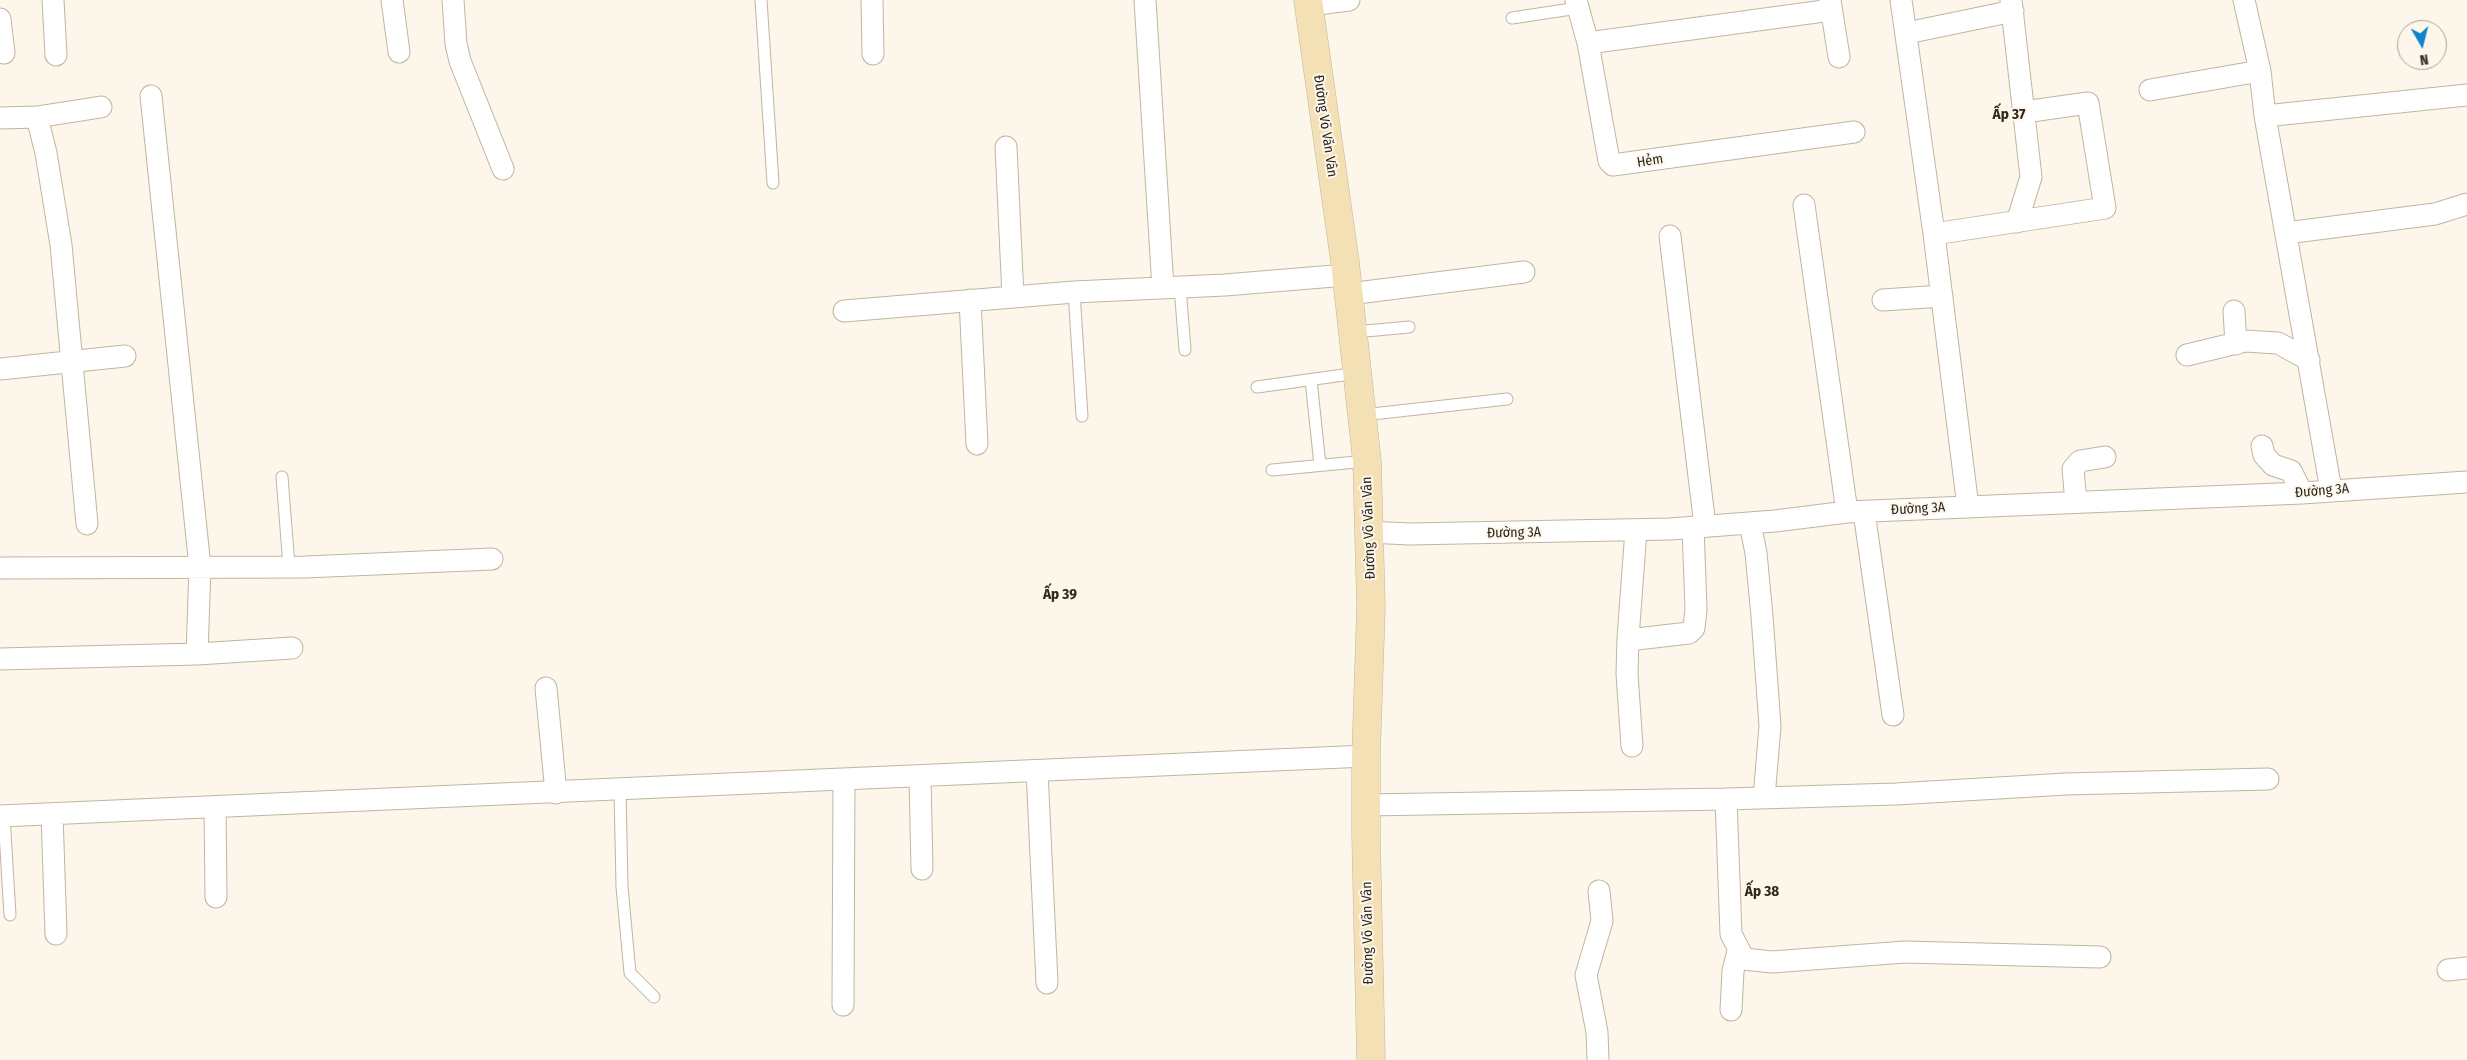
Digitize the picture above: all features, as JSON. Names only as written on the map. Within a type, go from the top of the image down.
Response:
[{"type":"street","points":[[53,0],[56,55]]},
{"type":"street","points":[[392,0],[399,52]]},
{"type":"street","points":[[453,0],[456,44],[460,62],[503,169]]},
{"type":"street","points":[[872,0],[873,54]]},
{"type":"street","points":[[1145,0],[1172,287]]},
{"type":"street","points":[[1309,2],[1349,0]]},
{"type":"street","points":[[1901,0],[1934,234],[1968,507]]},
{"type":"street","points":[[2244,0],[2260,71],[2265,116],[2331,490]]},
{"type":"street","name":"Đường Võ Văn Vân","points":[[1309,2],[1348,284],[1367,461],[1371,608],[1366,756],[1370,1060]]},
{"type":"street","name":"Hẻm","points":[[1577,4],[1588,43],[1609,161],[1613,165],[1854,132]]},
{"type":"street","points":[[1588,43],[1831,5],[1839,57]]},
{"type":"street","points":[[1907,33],[2012,5],[2031,177],[2017,222]]},
{"type":"street","points":[[0,19],[4,53]]},
{"type":"street","points":[[2150,90],[2260,71]]},
{"type":"street","points":[[2265,116],[2467,95]]},
{"type":"street","points":[[151,96],[200,567],[197,654]]},
{"type":"street","points":[[1934,234],[2105,208],[2088,103],[2024,112]]},
{"type":"street","points":[[0,118],[37,117],[100,107]]},
{"type":"street","points":[[37,117],[46,153],[60,245],[73,361],[87,524]]},
{"type":"street","points":[[1006,147],[1013,297]]},
{"type":"street","points":[[2286,233],[2435,214],[2467,204]]},
{"type":"street","points":[[1804,205],[1856,512],[1893,715]]},
{"type":"street","points":[[1628,640],[1689,634],[1694,628],[1696,609],[1699,527],[1670,236]]},
{"type":"street","points":[[844,311],[1074,292],[1172,287],[1348,284],[1524,272]]},
{"type":"street","points":[[1883,300],[1942,296]]},
{"type":"street","points":[[970,300],[977,444]]},
{"type":"street","points":[[2234,311],[2236,344]]},
{"type":"street","points":[[2187,355],[2245,341],[2278,343],[2309,360]]},
{"type":"street","points":[[0,369],[125,356]]},
{"type":"street","points":[[2262,446],[2264,454],[2273,466],[2291,471],[2302,493]]},
{"type":"street","points":[[2076,502],[2073,468],[2080,461],[2105,457]]},
{"type":"street","name":"Đường 3A","points":[[1369,532],[1409,534],[1636,530],[1750,523],[1856,512],[2302,493],[2467,482]]},
{"type":"street","points":[[1750,523],[1756,553],[1770,726],[1764,798]]},
{"type":"street","points":[[1632,746],[1627,674],[1636,530]]},
{"type":"street","points":[[0,568],[290,566],[492,559]]},
{"type":"street","points":[[0,659],[197,654],[292,648]]},
{"type":"street","points":[[546,688],[556,793]]},
{"type":"street","points":[[2,816],[1366,756]]},
{"type":"street","points":[[1037,771],[1047,984]]},
{"type":"street","points":[[920,776],[922,869]]},
{"type":"street","points":[[1366,805],[1764,798],[2076,784],[2268,779]]},
{"type":"street","points":[[842,1005],[844,780]]},
{"type":"street","points":[[1726,799],[1731,934],[1738,951],[1744,959],[1772,962],[1905,952],[2100,957]]},
{"type":"street","points":[[215,807],[216,897]]},
{"type":"street","points":[[52,814],[56,934]]},
{"type":"street","points":[[1598,1060],[1597,1032],[1586,975],[1602,921],[1599,891]]},
{"type":"street","points":[[1731,1010],[1733,971],[1738,951]]},
{"type":"lane","points":[[761,0],[774,183]]},
{"type":"lane","points":[[1512,18],[1577,4]]},
{"type":"lane","points":[[1172,287],[1185,350]]},
{"type":"lane","points":[[1074,292],[1082,416]]},
{"type":"lane","points":[[1353,330],[1366,331],[1409,327]]},
{"type":"lane","points":[[1257,387],[1358,373]]},
{"type":"lane","points":[[1310,380],[1320,465]]},
{"type":"lane","points":[[1363,415],[1507,398]]},
{"type":"lane","points":[[1272,470],[1367,461]]},
{"type":"lane","points":[[282,477],[290,566]]},
{"type":"lane","points":[[620,790],[622,887],[630,973],[654,997]]},
{"type":"lane","points":[[2,816],[10,915]]},
{"type":"district","name":"Ấp 37","points":[[2009,115]]},
{"type":"district","name":"Ấp 39","points":[[1060,595]]},
{"type":"district","name":"Ấp 38","points":[[1762,892]]}]
